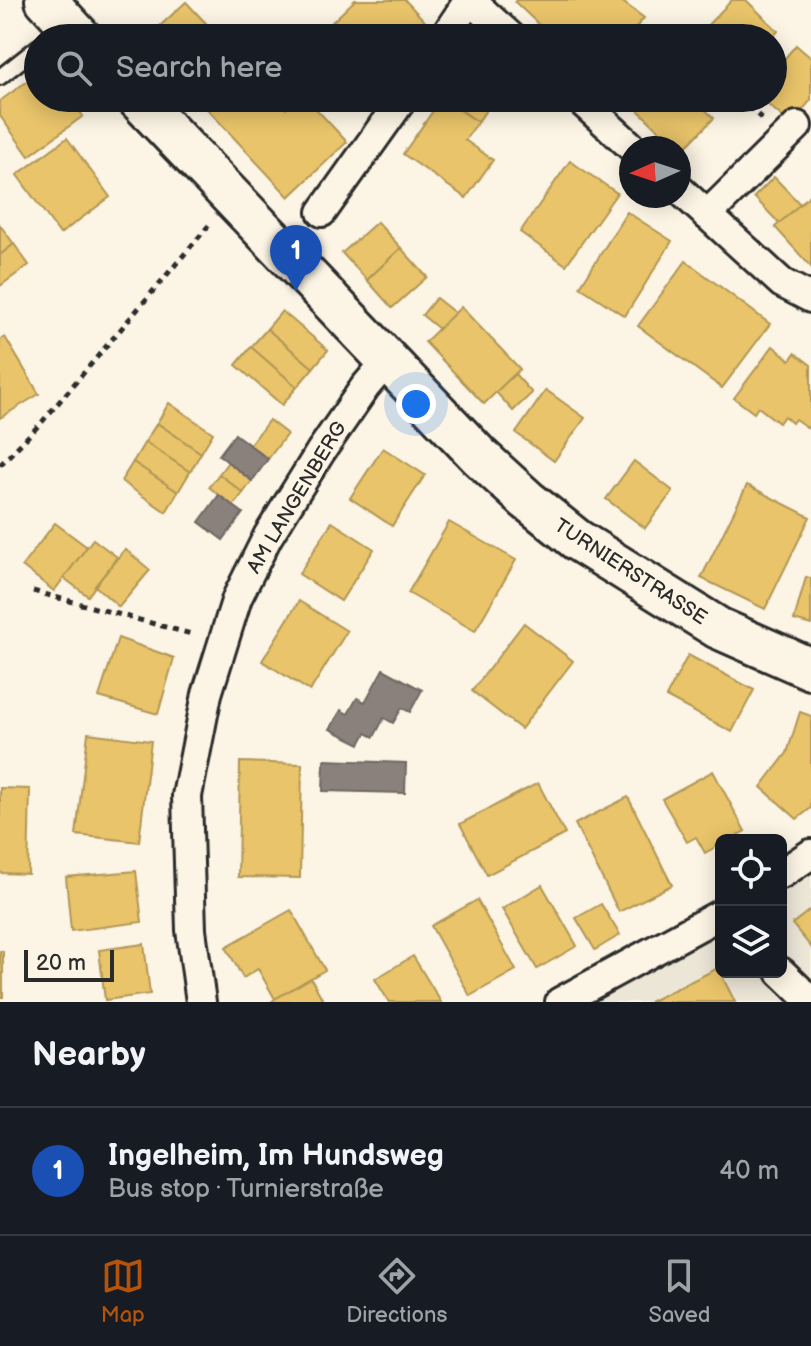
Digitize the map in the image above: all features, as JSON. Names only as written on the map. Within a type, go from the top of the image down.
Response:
[{"type":"main road","name":"TURNIERSTRASSE","points":[[150,112],[479,456],[527,500],[577,540],[718,628],[811,669]]},
{"type":"street","points":[[454,24],[470,0],[497,24]]},
{"type":"street","points":[[322,212],[393,112]]},
{"type":"street","points":[[593,112],[620,136]]},
{"type":"street","points":[[707,215],[797,126]]},
{"type":"street","points":[[691,200],[782,283],[811,298]]},
{"type":"street","name":"AM LANGENBERG","points":[[201,1002],[191,930],[187,796],[207,694],[237,598],[268,536],[321,451],[387,361]]},
{"type":"street","points":[[787,870],[811,854]]},
{"type":"street","points":[[560,1002],[715,917]]},
{"type":"street","points":[[787,978],[811,1001]]},
{"type":"lane","points":[[0,77],[24,57]]},
{"type":"path","points":[[0,465],[42,422],[231,199]]},
{"type":"path","points":[[33,591],[223,643]]},
{"type":"shaded area","points":[[811,873],[811,1002],[592,1002],[715,930],[715,978],[787,978],[787,887]]},
{"type":"building: Homes","points":[[355,0],[405,0],[427,24],[330,24]]},
{"type":"building: Homes","points":[[620,0],[644,18],[639,24],[538,24],[515,2]]},
{"type":"building: Homes","points":[[732,0],[746,0],[771,24],[709,24]]},
{"type":"building: Homes","points":[[186,2],[207,24],[162,24]]},
{"type":"building: Homes","points":[[796,45],[811,58],[811,100],[791,124],[777,112],[787,112],[787,56]]},
{"type":"building: Homes","points":[[24,83],[24,112],[80,112],[83,116],[29,156],[0,116],[0,101]]},
{"type":"building: Homes","points":[[210,112],[319,112],[347,142],[289,197]]},
{"type":"building: Homes","points":[[432,112],[463,112],[478,122],[465,140],[493,160],[466,198],[403,154]]},
{"type":"building: Homes","points":[[464,112],[485,112],[478,122]]},
{"type":"building: Homes","points":[[640,112],[708,112],[714,118],[691,142],[691,136],[665,136]]},
{"type":"building: Homes","points":[[67,138],[110,197],[60,234],[17,175]]},
{"type":"building: Homes","points":[[570,161],[617,193],[566,265],[520,232]]},
{"type":"building: Homes","points":[[774,177],[800,204],[780,224],[754,197]]},
{"type":"building: Homes","points":[[811,194],[811,267],[775,227]]},
{"type":"building: Homes","points":[[627,212],[672,241],[625,316],[580,287]]},
{"type":"building: Homes","points":[[377,222],[401,248],[367,280],[342,253]]},
{"type":"building: Homes","points":[[0,225],[14,244],[0,255]]},
{"type":"building: Homes","points":[[14,244],[29,265],[0,286],[0,255]]},
{"type":"building: Homes","points":[[401,248],[427,277],[392,308],[367,280]]},
{"type":"building: Homes","points":[[686,261],[770,324],[722,388],[638,326]]},
{"type":"building: Homes","points":[[436,298],[455,313],[439,329],[422,315]]},
{"type":"building: Homes","points":[[461,307],[520,369],[484,404],[425,342]]},
{"type":"building: Homes","points":[[282,311],[328,350],[313,368],[267,329]]},
{"type":"building: Homes","points":[[267,329],[313,368],[297,387],[251,347]]},
{"type":"building: Homes","points":[[5,337],[39,394],[0,418],[0,340]]},
{"type":"building: Homes","points":[[773,346],[790,360],[795,353],[811,365],[811,430],[795,419],[792,423],[784,416],[779,423],[758,407],[754,413],[734,398]]},
{"type":"building: Homes","points":[[251,347],[297,387],[282,405],[236,365]]},
{"type":"building: Homes","points":[[515,374],[532,393],[513,411],[496,392]]},
{"type":"building: Homes","points":[[546,390],[585,418],[554,461],[516,433]]},
{"type":"building: Homes","points":[[169,403],[213,433],[201,453],[157,423]]},
{"type":"building: Homes","points":[[269,420],[287,434],[268,459],[250,445]]},
{"type":"building: Homes","points":[[157,423],[201,453],[190,472],[145,442]]},
{"type":"building: Homes","points":[[145,442],[190,472],[178,492],[133,462]]},
{"type":"building: Homes","points":[[383,448],[425,475],[392,526],[350,498]]},
{"type":"building: Homes","points":[[634,461],[673,491],[645,528],[606,499]]},
{"type":"building: Homes","points":[[133,462],[178,492],[166,512],[121,481]]},
{"type":"building: Homes","points":[[228,462],[252,481],[243,493],[219,474]]},
{"type":"building: Homes","points":[[219,474],[243,493],[233,506],[209,487]]},
{"type":"building: Homes","points":[[747,485],[810,517],[765,609],[701,578]]},
{"type":"building: Homes","points":[[332,522],[374,549],[341,601],[299,574]]},
{"type":"building: Homes","points":[[449,522],[516,560],[475,631],[408,593]]},
{"type":"building: Homes","points":[[55,523],[87,547],[54,591],[22,566]]},
{"type":"building: Homes","points":[[93,539],[117,557],[88,596],[64,578]]},
{"type":"building: Homes","points":[[125,549],[150,570],[119,607],[95,586]]},
{"type":"building: Homes","points":[[806,577],[811,578],[811,625],[794,620]]},
{"type":"building: Homes","points":[[299,601],[347,631],[310,691],[262,661]]},
{"type":"building: Homes","points":[[524,623],[573,661],[521,729],[472,691]]},
{"type":"building: Homes","points":[[118,638],[174,658],[158,714],[99,697]]},
{"type":"building: Homes","points":[[688,655],[754,690],[732,732],[666,697]]},
{"type":"building: Homes","points":[[800,712],[811,716],[811,808],[797,819],[761,787],[787,753]]},
{"type":"building: Homes","points":[[88,733],[151,741],[139,842],[76,835]]},
{"type":"building: Homes","points":[[240,762],[302,764],[300,878],[238,877]]},
{"type":"building: Homes","points":[[713,771],[745,831],[740,834],[715,834],[715,847],[705,853],[696,837],[687,842],[662,799]]},
{"type":"building: Homes","points":[[538,783],[565,834],[487,875],[460,824]]},
{"type":"building: Homes","points":[[0,788],[30,789],[28,874],[0,873]]},
{"type":"building: Homes","points":[[628,797],[672,885],[619,912],[575,824]]},
{"type":"building: Homes","points":[[136,871],[142,922],[71,931],[66,877]]},
{"type":"building: Homes","points":[[542,885],[577,946],[537,969],[502,909]]},
{"type":"building: Homes","points":[[477,900],[516,970],[470,996],[431,926]]},
{"type":"building: Homes","points":[[601,904],[620,935],[595,950],[576,918]]},
{"type":"building: Homes","points":[[811,909],[811,947],[792,924]]},
{"type":"building: Homes","points":[[291,910],[325,970],[275,999],[258,969],[243,978],[226,947]]},
{"type":"building: Homes","points":[[144,944],[150,994],[105,1000],[99,950]]},
{"type":"building: Homes","points":[[0,951],[3,951],[3,997],[0,997]]},
{"type":"building: Homes","points":[[413,956],[441,1002],[389,1002],[375,979]]},
{"type":"building: Homes","points":[[715,969],[715,978],[723,978],[735,1002],[649,1002]]},
{"type":"building: Homes","points":[[311,978],[324,1002],[271,1002],[275,999]]},
{"type":"building: Industry","points":[[235,434],[268,459],[252,481],[219,455]]},
{"type":"building: Industry","points":[[219,495],[243,513],[223,540],[199,522]]},
{"type":"building: Industry","points":[[383,669],[422,690],[410,712],[402,708],[393,723],[384,718],[374,737],[366,733],[360,744],[330,729],[341,710],[348,714],[357,698],[365,702]]},
{"type":"building: Industry","points":[[324,760],[406,763],[405,793],[323,791]]},
{"type":"place","name":"Ingelheim, Im Hundsweg","points":[[296,291]]}]
